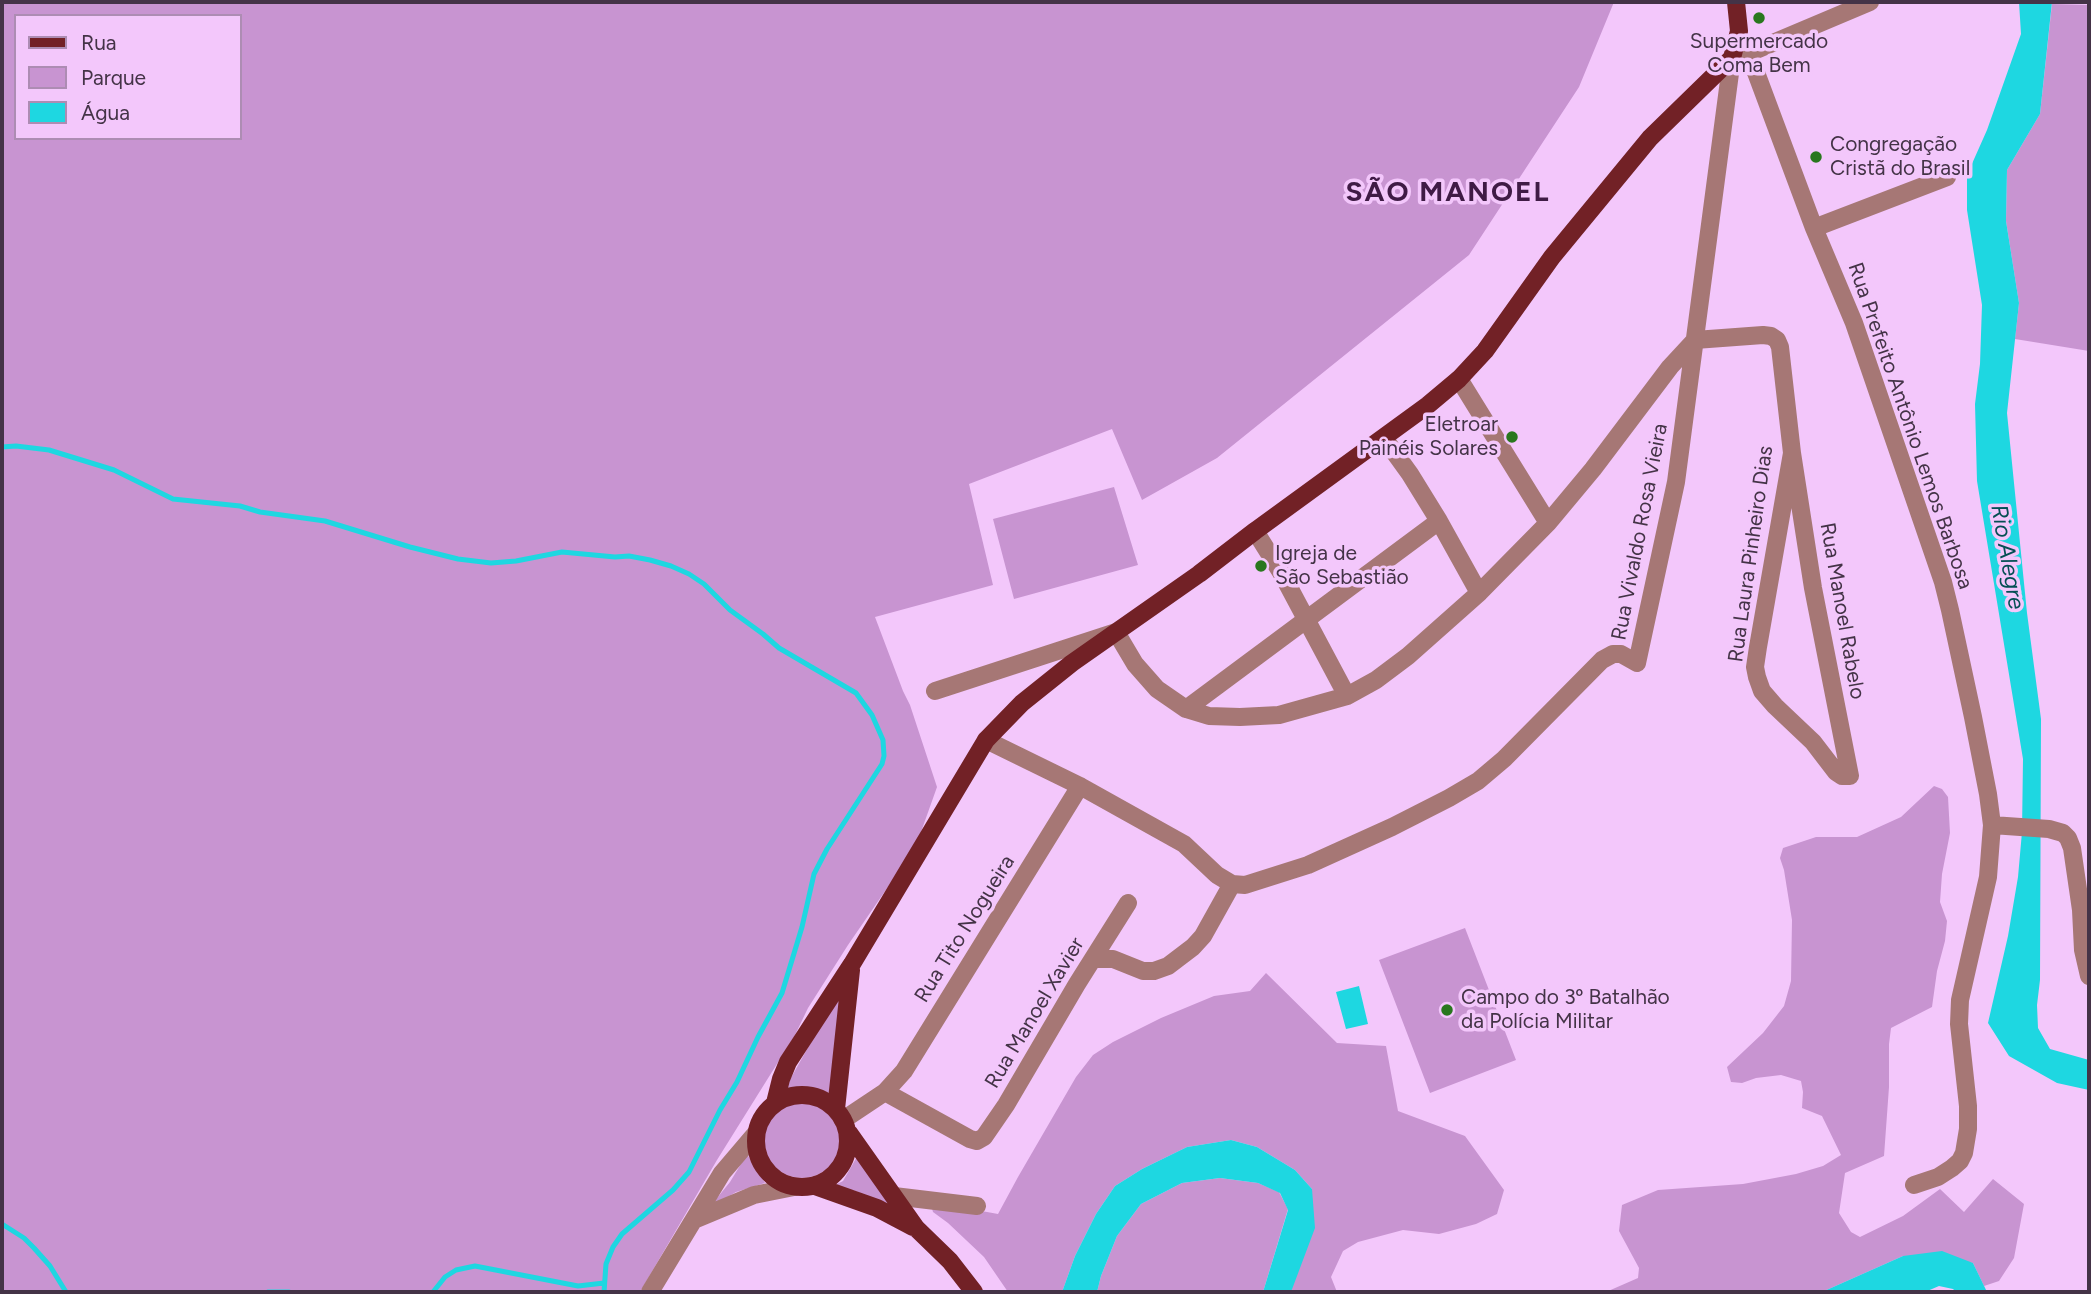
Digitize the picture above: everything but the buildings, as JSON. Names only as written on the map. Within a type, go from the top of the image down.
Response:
[{"type":"main road","points":[[775,1103],[788,1062],[852,964],[986,740],[1022,703],[1072,663],[1199,575],[1428,405],[1459,379],[1485,351],[1552,257],[1650,138],[1740,55],[1736,2]]},
{"type":"main road","points":[[815,1186],[837,1171],[844,1161],[843,1120],[852,964]]},
{"type":"main road","points":[[916,1228],[877,1208],[815,1186],[794,1187],[768,1174],[755,1148],[756,1133],[766,1111],[788,1096],[803,1094],[817,1097],[843,1120],[916,1228],[950,1261],[974,1292]]},
{"type":"street","points":[[1740,55],[1870,2]]},
{"type":"street","name":"Rua Prefeito Antônio Lemos Barbosa","points":[[1740,55],[1854,323],[1943,582],[1988,794],[2001,826],[1960,1000],[1959,1024],[1968,1106],[1964,1153],[1960,1161],[1938,1177],[1913,1185]]},
{"type":"street","name":"Rua Vivaldo Rosa Vieira","points":[[1232,884],[1245,885],[1308,865],[1449,799],[1478,781],[1504,759],[1602,660],[1613,654],[1621,654],[1637,663],[1676,482],[1695,340],[1740,55]]},
{"type":"street","points":[[1814,228],[1947,177]]},
{"type":"street","name":"Rua Laura Pinheiro Dias","points":[[1695,340],[1771,335],[1780,347],[1792,453],[1758,647],[1756,677],[1762,691],[1813,742],[1836,772],[1842,776],[1850,776]]},
{"type":"street","points":[[935,691],[1116,632],[1135,664],[1157,689],[1186,709],[1209,716],[1279,715],[1347,696],[1376,680],[1408,656],[1479,593],[1548,523],[1695,340]]},
{"type":"street","points":[[1459,379],[1548,523]]},
{"type":"street","points":[[1384,438],[1439,521],[1479,593]]},
{"type":"street","name":"Rua Manoel Rabelo","points":[[1792,453],[1813,588],[1850,776]]},
{"type":"street","points":[[1186,709],[1439,521]]},
{"type":"street","points":[[1255,531],[1282,574],[1347,696]]},
{"type":"street","points":[[986,740],[1080,786],[1184,845],[1217,875],[1232,884],[1203,936],[1168,967],[1143,971],[1113,959],[1094,959]]},
{"type":"street","name":"Rua Tito Nogueira","points":[[843,1120],[885,1092],[904,1071],[1080,786]]},
{"type":"street","points":[[2001,826],[2049,829],[2063,833],[2068,838],[2072,848],[2089,976]]},
{"type":"street","name":"Rua Manoel Xavier","points":[[885,1092],[964,1137],[977,1141],[984,1137],[1128,903]]},
{"type":"street","points":[[650,1292],[723,1173],[756,1133]]},
{"type":"street","points":[[694,1220],[754,1195],[794,1187]]},
{"type":"street","points":[[894,1196],[977,1206]]},
{"type":"green space","points":[[2,2],[1614,2],[1579,87],[1469,255],[1217,458],[1142,500],[1112,429],[969,484],[993,585],[875,617],[910,705],[937,787],[916,846],[808,1008],[795,1035],[717,1160],[640,1292],[2,1292]]},
{"type":"green space","points":[[2052,4],[2089,5],[2089,351],[2015,339],[2019,303],[2006,221],[2007,170],[2040,114]]},
{"type":"green space","points":[[1114,487],[1138,565],[1014,599],[993,519]]},
{"type":"green space","points":[[1934,786],[1942,789],[1948,797],[1950,833],[1940,902],[1947,921],[1945,941],[1932,1007],[1891,1028],[1884,1156],[1845,1173],[1839,1213],[1851,1232],[1860,1237],[1903,1216],[1940,1189],[1964,1212],[1993,1179],[2024,1204],[2014,1258],[1999,1281],[1984,1286],[1973,1263],[1903,1256],[1822,1292],[1606,1292],[1638,1278],[1639,1268],[1619,1231],[1622,1205],[1658,1190],[1743,1184],[1796,1174],[1823,1166],[1841,1155],[1822,1116],[1802,1108],[1801,1081],[1781,1075],[1742,1083],[1731,1082],[1727,1067],[1763,1033],[1784,1006],[1791,981],[1792,920],[1780,858],[1783,848],[1816,837],[1857,837],[1901,817]]},
{"type":"green space","name":"Campo do 3º Batalhão da Polícia Militar","points":[[1465,928],[1516,1060],[1430,1093],[1379,960]]},
{"type":"green space","points":[[1266,973],[1337,1043],[1386,1046],[1398,1111],[1465,1136],[1504,1190],[1497,1214],[1476,1224],[1439,1234],[1403,1230],[1358,1242],[1343,1251],[1331,1277],[1337,1292],[1291,1292],[1312,1189],[1295,1170],[1257,1147],[1231,1140],[1187,1147],[1115,1186],[1096,1214],[1075,1256],[1062,1292],[1008,1292],[984,1257],[933,1212],[931,1205],[938,1203],[998,1214],[1076,1077],[1093,1055],[1161,1018],[1214,996],[1250,991]]},
{"type":"green space","points":[[846,980],[834,1094],[813,1088],[783,1092]]},
{"type":"green space","points":[[794,1100],[810,1100],[824,1106],[835,1117],[841,1131],[841,1147],[835,1161],[824,1172],[810,1178],[794,1178],[780,1172],[769,1161],[763,1147],[763,1131],[769,1117],[780,1106]]},
{"type":"green space","points":[[747,1154],[765,1183],[736,1192],[709,1208],[730,1182]]},
{"type":"green space","points":[[858,1155],[898,1213],[856,1191],[833,1186],[843,1181]]},
{"type":"green space","points":[[1220,1178],[1258,1183],[1279,1192],[1288,1209],[1263,1292],[1097,1292],[1117,1236],[1141,1204],[1182,1183]]},
{"type":"water","name":"Rio Alegre","points":[[2019,2],[2052,2],[2040,114],[2007,170],[2006,221],[2019,303],[2007,413],[2027,613],[2041,719],[2038,1028],[2050,1049],[2089,1060],[2089,1090],[2057,1083],[2009,1056],[1988,1023],[2018,877],[2023,759],[1977,481],[1975,404],[1980,364],[1982,305],[1967,210],[1967,175],[1987,130],[2021,34]]},
{"type":"water","points":[[1359,986],[1368,1024],[1346,1029],[1336,992]]},
{"type":"water","points":[[1231,1140],[1257,1147],[1295,1170],[1312,1189],[1315,1228],[1291,1292],[1263,1292],[1288,1210],[1280,1193],[1258,1183],[1220,1178],[1182,1183],[1141,1204],[1117,1236],[1097,1292],[1062,1292],[1075,1256],[1096,1214],[1115,1186],[1187,1147]]},
{"type":"water","points":[[1942,1251],[1973,1263],[1987,1292],[1956,1292],[1939,1286],[1925,1292],[1822,1292],[1903,1256]]},
{"type":"waterway","points":[[2,447],[49,450],[114,470],[173,499],[240,506],[260,512],[325,521],[458,559],[491,563],[562,552],[629,556],[671,566],[704,584],[730,610],[779,648],[856,693],[872,715],[883,740],[882,764],[814,874],[802,927],[782,993],[689,1172],[673,1190],[622,1234],[613,1247],[606,1264],[604,1292]]},
{"type":"waterway","points":[[2,1224],[34,1248],[50,1266],[66,1292]]},
{"type":"waterway","points":[[433,1292],[445,1277],[456,1270],[475,1266],[578,1286],[604,1283]]},
{"type":"waterway","points":[[268,1292],[289,1292]]},
{"type":"place","name":"Supermercado Coma Bem","points":[[1759,18]]},
{"type":"place","name":"Congregação Cristã do Brasil","points":[[1816,157]]},
{"type":"place","name":"Eletroar Painéis Solares","points":[[1512,437]]},
{"type":"place","name":"Igreja de São Sebastião","points":[[1261,566]]},
{"type":"place","name":"Campo do 3º Batalhão da Polícia Militar","points":[[1447,1010]]},
{"type":"district","name":"SÃO MANOEL","points":[[1448,193]]}]
